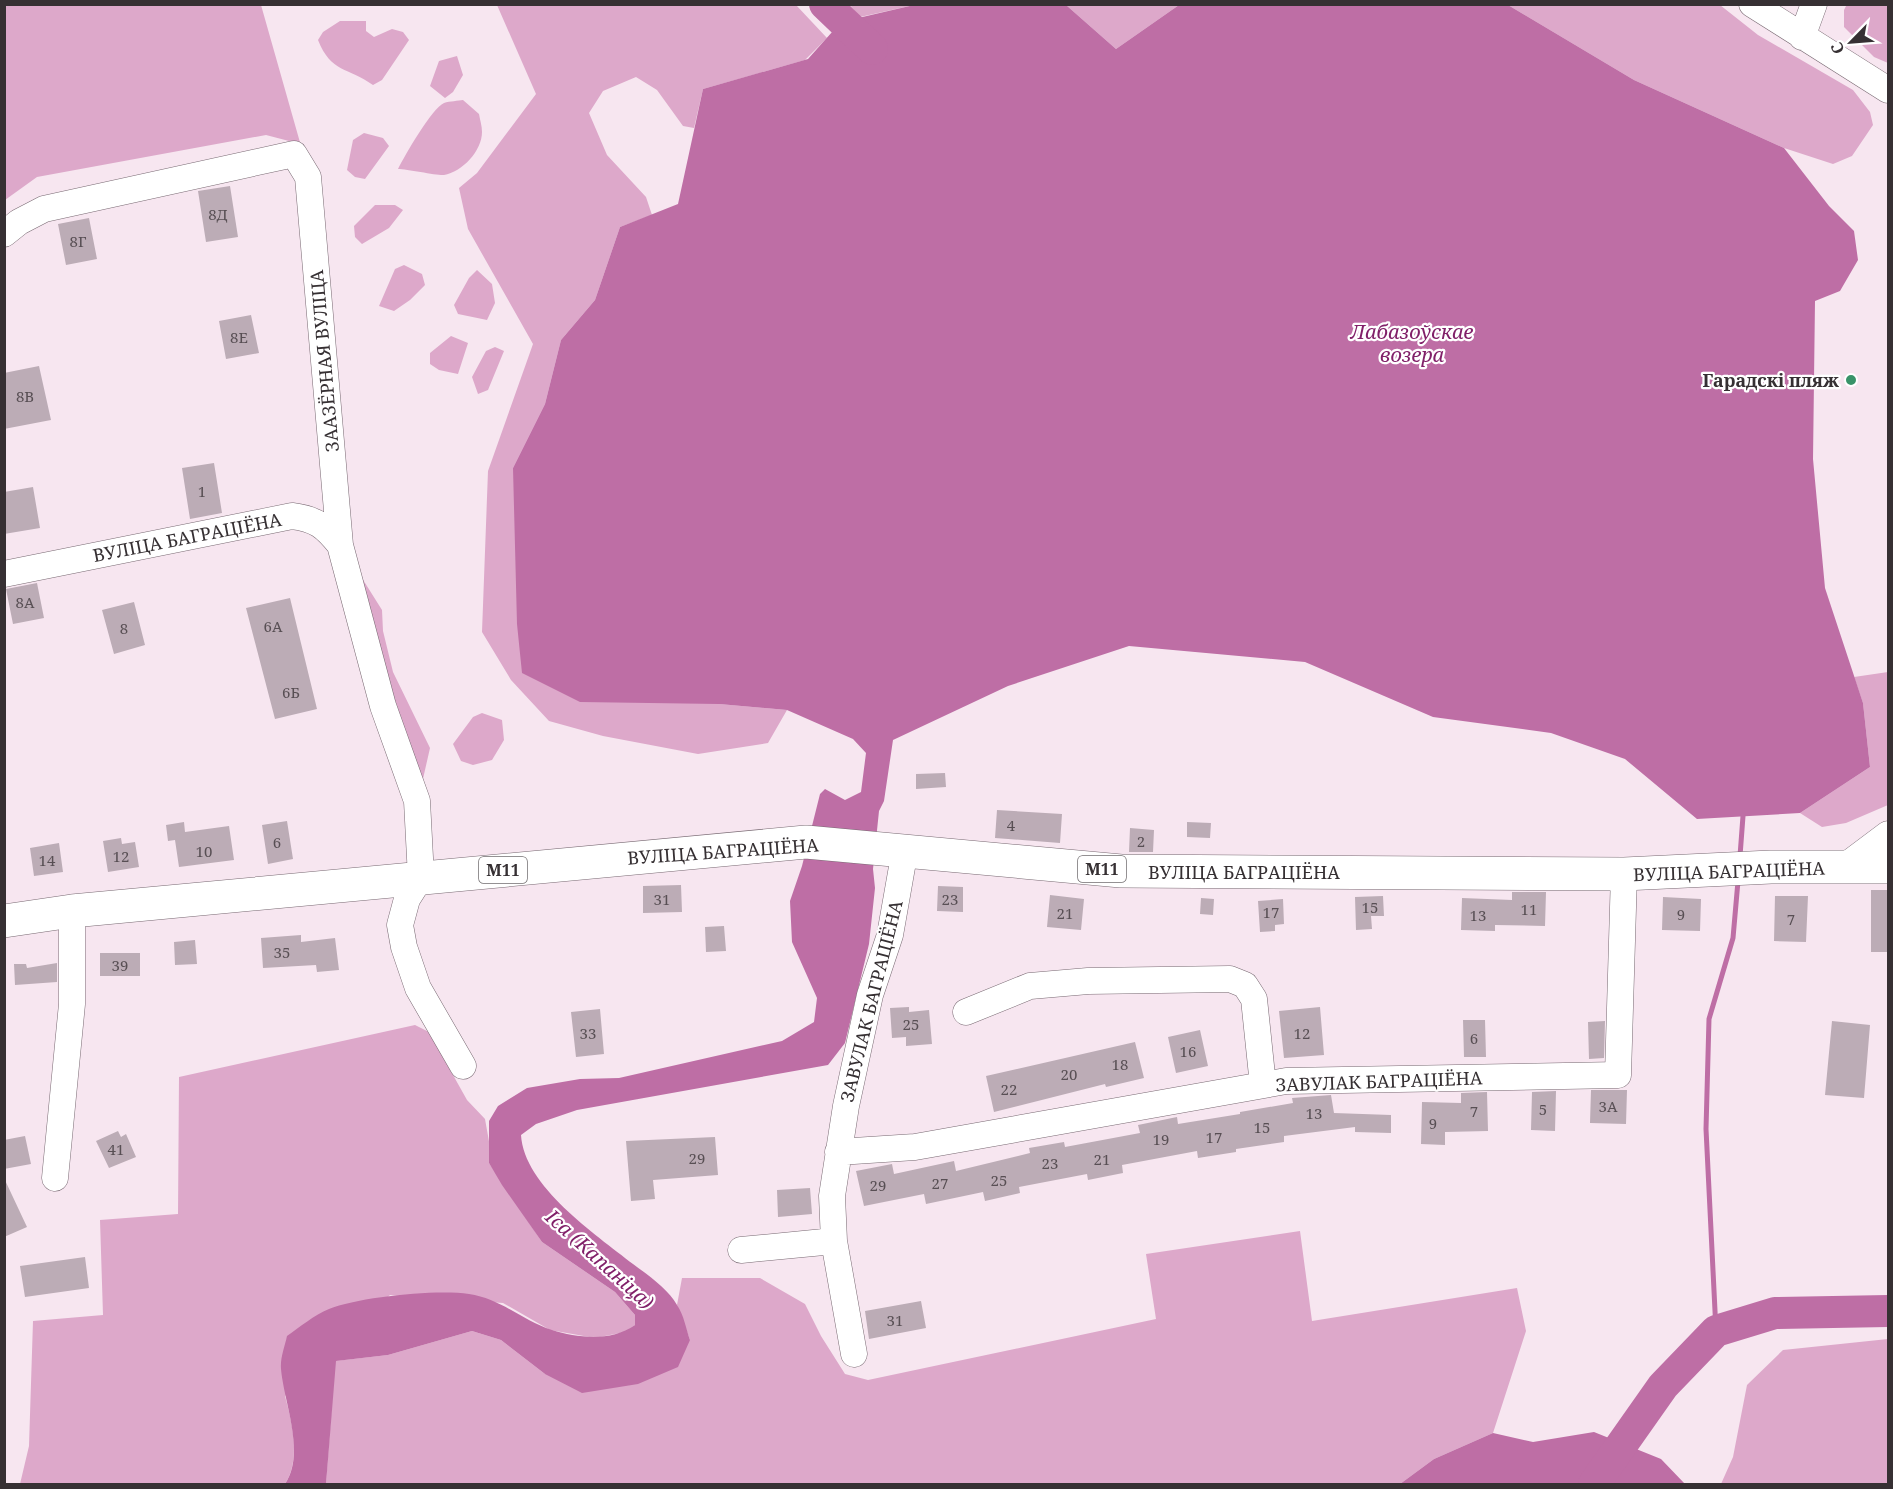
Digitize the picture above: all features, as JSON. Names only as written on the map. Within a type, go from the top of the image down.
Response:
[{"type":"highway","name":"ВУЛІЦА БАГРАЦІЁНА","points":[[7,920],[72,911],[806,842],[1121,871],[1624,874],[1771,867],[1888,867]]},
{"type":"street","points":[[1752,4],[1888,90]]},
{"type":"street","points":[[1802,37],[1814,4]]},
{"type":"street","name":"ЗААЗЁРНАЯ ВУЛІЦА","points":[[4,234],[19,222],[44,209],[294,154],[308,177],[340,545]]},
{"type":"street","name":"ВУЛІЦА БАГРАЦІЁНА","points":[[4,573],[292,516],[311,518],[326,526],[340,545],[383,706],[417,801],[422,877]]},
{"type":"street","points":[[1844,867],[1888,834]]},
{"type":"street","name":"ЗАВУЛАК БАГРАЦІЁНА","points":[[854,1354],[834,1241],[832,1196],[838,1152],[870,995],[890,935],[892,849]]},
{"type":"street","name":"ЗАВУЛАК БАГРАЦІЁНА","points":[[838,1152],[915,1148],[1286,1081],[1618,1075],[1624,874]]},
{"type":"street","points":[[422,877],[407,899],[400,925],[404,947],[418,988],[463,1066]]},
{"type":"street","points":[[55,1178],[72,1004],[72,911]]},
{"type":"street","points":[[966,1012],[1030,986],[1088,981],[1230,979],[1245,985],[1254,999],[1263,1085]]},
{"type":"street","points":[[741,1250],[834,1241]]},
{"type":"shaded area","points":[[1847,4],[1888,5],[1888,63],[1874,57],[1844,27],[1844,10]]},
{"type":"shaded area","points":[[5,5],[261,5],[303,153],[289,141],[266,135],[37,177],[5,200]]},
{"type":"shaded area","points":[[497,5],[796,5],[827,38],[805,60],[703,89],[694,128],[683,126],[657,90],[636,77],[603,91],[589,113],[607,155],[646,197],[652,215],[620,227],[595,300],[561,340],[545,404],[513,468],[719,704],[787,710],[768,743],[698,754],[603,736],[549,721],[511,680],[482,632],[488,471],[533,344],[468,229],[459,188],[477,173],[536,94]]},
{"type":"shaded area","points":[[850,5],[914,5],[860,17]]},
{"type":"shaded area","points":[[1066,5],[1179,5],[1116,49]]},
{"type":"shaded area","points":[[1508,5],[1720,5],[1758,35],[1853,90],[1870,112],[1873,125],[1852,156],[1833,164],[1784,148],[1634,80]]},
{"type":"shaded area","points":[[340,21],[366,21],[366,31],[374,37],[392,29],[403,32],[409,40],[382,80],[373,85],[335,64],[323,51],[318,40],[323,32]]},
{"type":"shaded area","points":[[457,56],[463,75],[453,92],[445,98],[430,86],[439,61]]},
{"type":"shaded area","points":[[463,100],[479,114],[482,128],[479,146],[470,160],[458,170],[444,175],[398,169],[433,113],[446,102]]},
{"type":"shaded area","points":[[364,133],[383,138],[389,146],[365,179],[355,177],[347,170],[353,140]]},
{"type":"shaded area","points":[[375,205],[395,205],[403,210],[389,228],[362,244],[355,237],[354,226]]},
{"type":"shaded area","points":[[404,265],[422,274],[425,285],[410,300],[394,311],[379,306],[395,269]]},
{"type":"shaded area","points":[[477,270],[492,284],[495,303],[487,320],[458,314],[454,305],[469,278]]},
{"type":"shaded area","points":[[451,336],[468,343],[458,374],[439,370],[430,364],[430,353]]},
{"type":"shaded area","points":[[495,347],[504,351],[488,390],[478,394],[472,377],[486,351]]},
{"type":"shaded area","points":[[360,575],[382,610],[383,631],[393,672],[430,748],[420,792],[391,704]]},
{"type":"shaded area","points":[[1888,672],[1888,805],[1846,823],[1822,827],[1800,813],[1870,767],[1863,703],[1854,677]]},
{"type":"shaded area","points":[[482,713],[502,720],[504,740],[492,760],[473,765],[461,761],[453,744],[473,717]]},
{"type":"shaded area","points":[[415,1025],[429,1032],[467,1100],[485,1119],[490,1147],[489,1163],[542,1242],[615,1292],[635,1315],[635,1325],[625,1332],[595,1338],[550,1330],[503,1303],[390,1295],[285,1396],[294,1452],[293,1464],[285,1484],[20,1484],[29,1446],[33,1321],[103,1315],[100,1220],[178,1214],[179,1077]]},
{"type":"shaded area","points":[[1300,1231],[1312,1321],[1517,1288],[1526,1331],[1493,1433],[1434,1459],[1400,1484],[326,1484],[335,1361],[388,1355],[472,1331],[501,1340],[545,1374],[690,1340],[677,1305],[682,1278],[760,1278],[805,1304],[821,1336],[845,1374],[868,1380],[1156,1319],[1146,1254]]},
{"type":"shaded area","points":[[1888,1339],[1888,1484],[1721,1484],[1733,1457],[1747,1385],[1783,1350]]},
{"type":"water","name":"Лабазоўскае возера","points":[[914,5],[1066,5],[1116,49],[1179,5],[1508,5],[1634,80],[1784,148],[1829,206],[1854,231],[1858,260],[1840,291],[1815,301],[1813,459],[1825,588],[1863,703],[1870,767],[1800,813],[1697,819],[1625,759],[1551,733],[1433,717],[1305,662],[1129,646],[1008,686],[893,740],[884,801],[879,811],[869,944],[845,1043],[828,1065],[577,1110],[536,1124],[521,1135],[525,1154],[534,1172],[548,1190],[582,1223],[657,1283],[673,1299],[681,1313],[690,1340],[678,1367],[638,1384],[582,1393],[545,1374],[501,1340],[472,1331],[388,1355],[336,1361],[326,1484],[285,1484],[294,1458],[292,1428],[281,1369],[287,1336],[329,1309],[378,1298],[418,1293],[455,1293],[492,1300],[541,1326],[573,1335],[605,1336],[616,1334],[635,1325],[635,1315],[615,1292],[542,1242],[502,1185],[489,1163],[489,1121],[498,1106],[527,1088],[580,1079],[619,1078],[782,1041],[814,1022],[817,998],[792,942],[790,901],[802,866],[820,794],[825,789],[845,800],[861,792],[866,753],[853,739],[787,710],[719,704],[580,702],[522,673],[517,624],[513,468],[545,404],[561,340],[595,300],[620,227],[678,204],[703,89],[808,59],[841,22]]},
{"type":"water","points":[[1594,1432],[1661,1459],[1685,1484],[1400,1484],[1434,1459],[1493,1433],[1533,1442]]},
{"type":"building","points":[[230,186],[238,237],[206,242],[198,191]]},
{"type":"building","points":[[89,218],[97,259],[66,265],[58,224]]},
{"type":"building","points":[[251,315],[259,353],[226,359],[219,321]]},
{"type":"building","points":[[39,366],[51,420],[4,429],[4,373]]},
{"type":"building","points":[[214,463],[222,513],[190,519],[182,468]]},
{"type":"building","points":[[33,487],[40,528],[4,534],[4,492]]},
{"type":"building","points":[[37,583],[44,618],[13,624],[6,589]]},
{"type":"building","points":[[290,598],[317,709],[275,719],[246,608]]},
{"type":"building","points":[[134,602],[145,645],[114,654],[102,610]]},
{"type":"building","points":[[945,773],[946,787],[916,789],[916,774]]},
{"type":"building","points":[[997,810],[1062,814],[1060,843],[995,838]]},
{"type":"building","points":[[287,821],[293,859],[268,864],[262,825]]},
{"type":"building","points":[[184,822],[185,832],[229,826],[234,860],[179,867],[175,840],[168,841],[166,825]]},
{"type":"building","points":[[1187,822],[1211,823],[1210,838],[1187,837]]},
{"type":"building","points":[[1130,828],[1154,830],[1153,852],[1129,852]]},
{"type":"building","points":[[121,838],[122,844],[135,842],[139,867],[108,872],[103,841]]},
{"type":"building","points":[[59,843],[63,872],[34,876],[30,848]]},
{"type":"building","points":[[681,885],[682,912],[643,913],[643,886]]},
{"type":"building","points":[[938,886],[963,887],[963,912],[937,911]]},
{"type":"building","points":[[1871,890],[1888,890],[1888,952],[1871,952]]},
{"type":"building","points":[[1512,892],[1546,892],[1545,926],[1495,925],[1495,931],[1461,930],[1462,898],[1512,900]]},
{"type":"building","points":[[1050,895],[1084,899],[1081,930],[1047,927]]},
{"type":"building","points":[[1383,896],[1384,916],[1371,916],[1372,929],[1356,930],[1355,897]]},
{"type":"building","points":[[1775,896],[1808,896],[1806,942],[1774,941]]},
{"type":"building","points":[[1663,897],[1701,899],[1700,931],[1662,930]]},
{"type":"building","points":[[1201,898],[1214,899],[1213,915],[1200,914]]},
{"type":"building","points":[[1283,899],[1284,924],[1275,925],[1275,931],[1260,932],[1258,901]]},
{"type":"building","points":[[724,926],[726,951],[706,952],[705,927]]},
{"type":"building","points":[[301,935],[301,942],[335,938],[339,970],[317,972],[316,965],[263,968],[261,938]]},
{"type":"building","points":[[195,940],[197,964],[175,965],[174,942]]},
{"type":"building","points":[[100,953],[140,953],[140,976],[100,976]]},
{"type":"building","points":[[57,963],[57,982],[15,985],[14,964],[26,964],[27,968]]},
{"type":"building","points":[[909,1007],[909,1012],[929,1010],[932,1044],[906,1046],[906,1037],[892,1038],[890,1008]]},
{"type":"building","points":[[1320,1007],[1324,1055],[1284,1058],[1279,1011]]},
{"type":"building","points":[[600,1009],[604,1054],[576,1057],[571,1012]]},
{"type":"building","points":[[1463,1020],[1485,1020],[1486,1057],[1464,1057]]},
{"type":"building","points":[[1605,1021],[1604,1058],[1589,1059],[1588,1022]]},
{"type":"building","points":[[1832,1021],[1870,1025],[1864,1098],[1825,1095]]},
{"type":"building","points":[[1200,1030],[1208,1066],[1176,1073],[1168,1037]]},
{"type":"building","points":[[1135,1042],[1144,1078],[1106,1087],[1105,1084],[994,1112],[986,1076]]},
{"type":"building","points":[[1591,1090],[1627,1090],[1626,1124],[1590,1123]]},
{"type":"building","points":[[1556,1091],[1555,1131],[1531,1130],[1532,1092]]},
{"type":"building","points":[[1487,1092],[1488,1131],[1445,1132],[1445,1145],[1421,1144],[1422,1102],[1461,1103],[1461,1093]]},
{"type":"building","points":[[1331,1095],[1334,1113],[1391,1115],[1391,1133],[1355,1132],[1355,1127],[1284,1136],[1284,1142],[1236,1149],[1236,1152],[1198,1158],[1197,1151],[1122,1165],[1123,1173],[1088,1180],[1087,1174],[1019,1187],[1020,1193],[985,1201],[983,1192],[926,1204],[924,1194],[864,1206],[856,1171],[892,1164],[894,1174],[954,1161],[956,1171],[1030,1153],[1029,1148],[1064,1142],[1065,1147],[1140,1133],[1138,1125],[1177,1117],[1178,1124],[1293,1103],[1292,1098]]},
{"type":"building","points":[[118,1131],[121,1137],[126,1134],[136,1157],[109,1168],[96,1141]]},
{"type":"building","points":[[25,1136],[31,1164],[4,1169],[4,1140]]},
{"type":"building","points":[[715,1137],[718,1175],[653,1180],[655,1199],[631,1201],[626,1141]]},
{"type":"building","points":[[4,1178],[27,1227],[4,1237]]},
{"type":"building","points":[[810,1188],[812,1214],[778,1217],[777,1190]]},
{"type":"building","points":[[85,1257],[89,1288],[25,1297],[20,1266]]},
{"type":"building","points":[[921,1301],[926,1328],[869,1339],[865,1311]]},
{"type":"waterway","points":[[825,4],[872,49]]},
{"type":"waterway","points":[[1740,856],[1743,816]]},
{"type":"waterway","points":[[1716,1331],[1706,1129],[1709,1019],[1733,938],[1738,881]]},
{"type":"waterway","points":[[1594,1484],[1663,1386],[1716,1331],[1775,1313],[1888,1311]]},
{"type":"place","name":"Гарадскі пляж","points":[[1851,380]]},
{"type":"water label","name":"Іса (Капаніца)","points":[[600,1259]]}]
